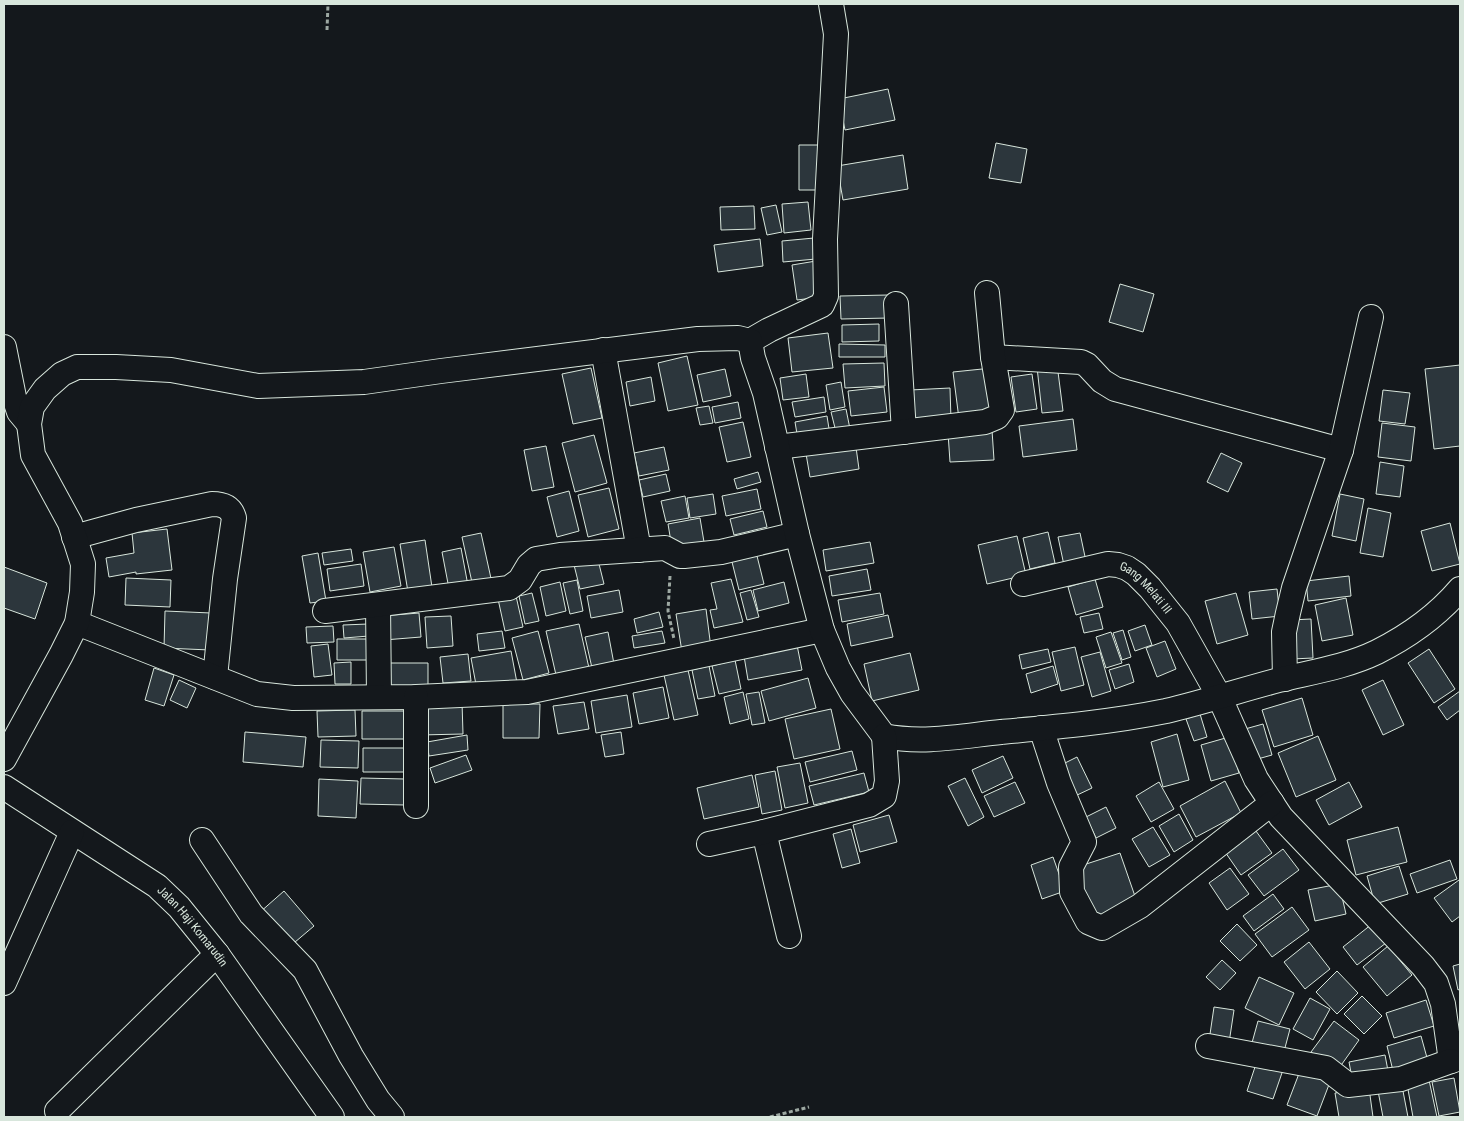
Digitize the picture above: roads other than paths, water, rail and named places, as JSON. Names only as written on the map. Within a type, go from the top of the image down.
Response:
[{"type":"street","points":[[4,760],[77,623],[82,592],[83,564],[70,524],[33,454],[29,424],[32,407],[46,389],[62,374],[77,367],[116,367],[171,370],[258,386],[364,382],[698,339],[738,338],[750,341],[822,305],[826,296],[825,239],[836,34],[831,4]]},
{"type":"street","points":[[777,447],[985,422],[997,417],[1002,410],[993,357],[987,294]]},
{"type":"street","points":[[896,304],[904,432]]},
{"type":"street","points":[[1285,679],[1284,632],[1288,613],[1294,588],[1341,450],[1371,317]]},
{"type":"street","points":[[709,844],[869,805],[884,796],[887,781],[884,736],[852,693],[838,668],[822,630],[797,534],[765,393],[753,358],[750,341]]},
{"type":"street","points":[[4,347],[14,397],[19,412],[29,424]]},
{"type":"street","points":[[603,350],[638,550]]},
{"type":"street","points":[[993,357],[1081,362],[1088,365],[1102,381],[1115,389],[1341,450]]},
{"type":"street","points":[[74,537],[136,520],[212,504],[221,504],[228,507],[233,513],[234,518],[225,579],[215,677]]},
{"type":"street","points":[[325,611],[509,588],[520,580],[529,565],[536,559],[560,554],[665,548],[680,556],[721,552],[797,534]]},
{"type":"street","name":"Gang Melati III","points":[[1023,584],[1108,564],[1127,568],[1150,588],[1178,623],[1219,696],[1256,779],[1281,817],[1423,966],[1436,983],[1443,1004],[1455,1060]]},
{"type":"street","points":[[884,736],[903,740],[929,740],[1083,724],[1166,711],[1344,665],[1376,652],[1419,628],[1445,607],[1460,589]]},
{"type":"street","points":[[378,605],[379,697]]},
{"type":"street","points":[[77,623],[257,694],[293,698],[416,697],[526,692],[822,630]]},
{"type":"street","points":[[416,697],[416,806]]},
{"type":"street","points":[[1041,728],[1060,783],[1084,842],[1071,867],[1072,892],[1088,922],[1102,928],[1140,906],[1272,803]]},
{"type":"street","name":"Jalan Haji Komarudin","points":[[4,787],[158,886],[179,907],[216,954],[332,1117]]},
{"type":"street","points":[[4,983],[72,832]]},
{"type":"street","points":[[764,832],[789,936]]},
{"type":"street","points":[[202,840],[251,914],[305,970],[351,1056],[378,1100],[392,1117]]},
{"type":"street","points":[[57,1111],[216,954]]},
{"type":"street","points":[[1208,1046],[1326,1068],[1348,1085],[1401,1079],[1455,1060]]}]
